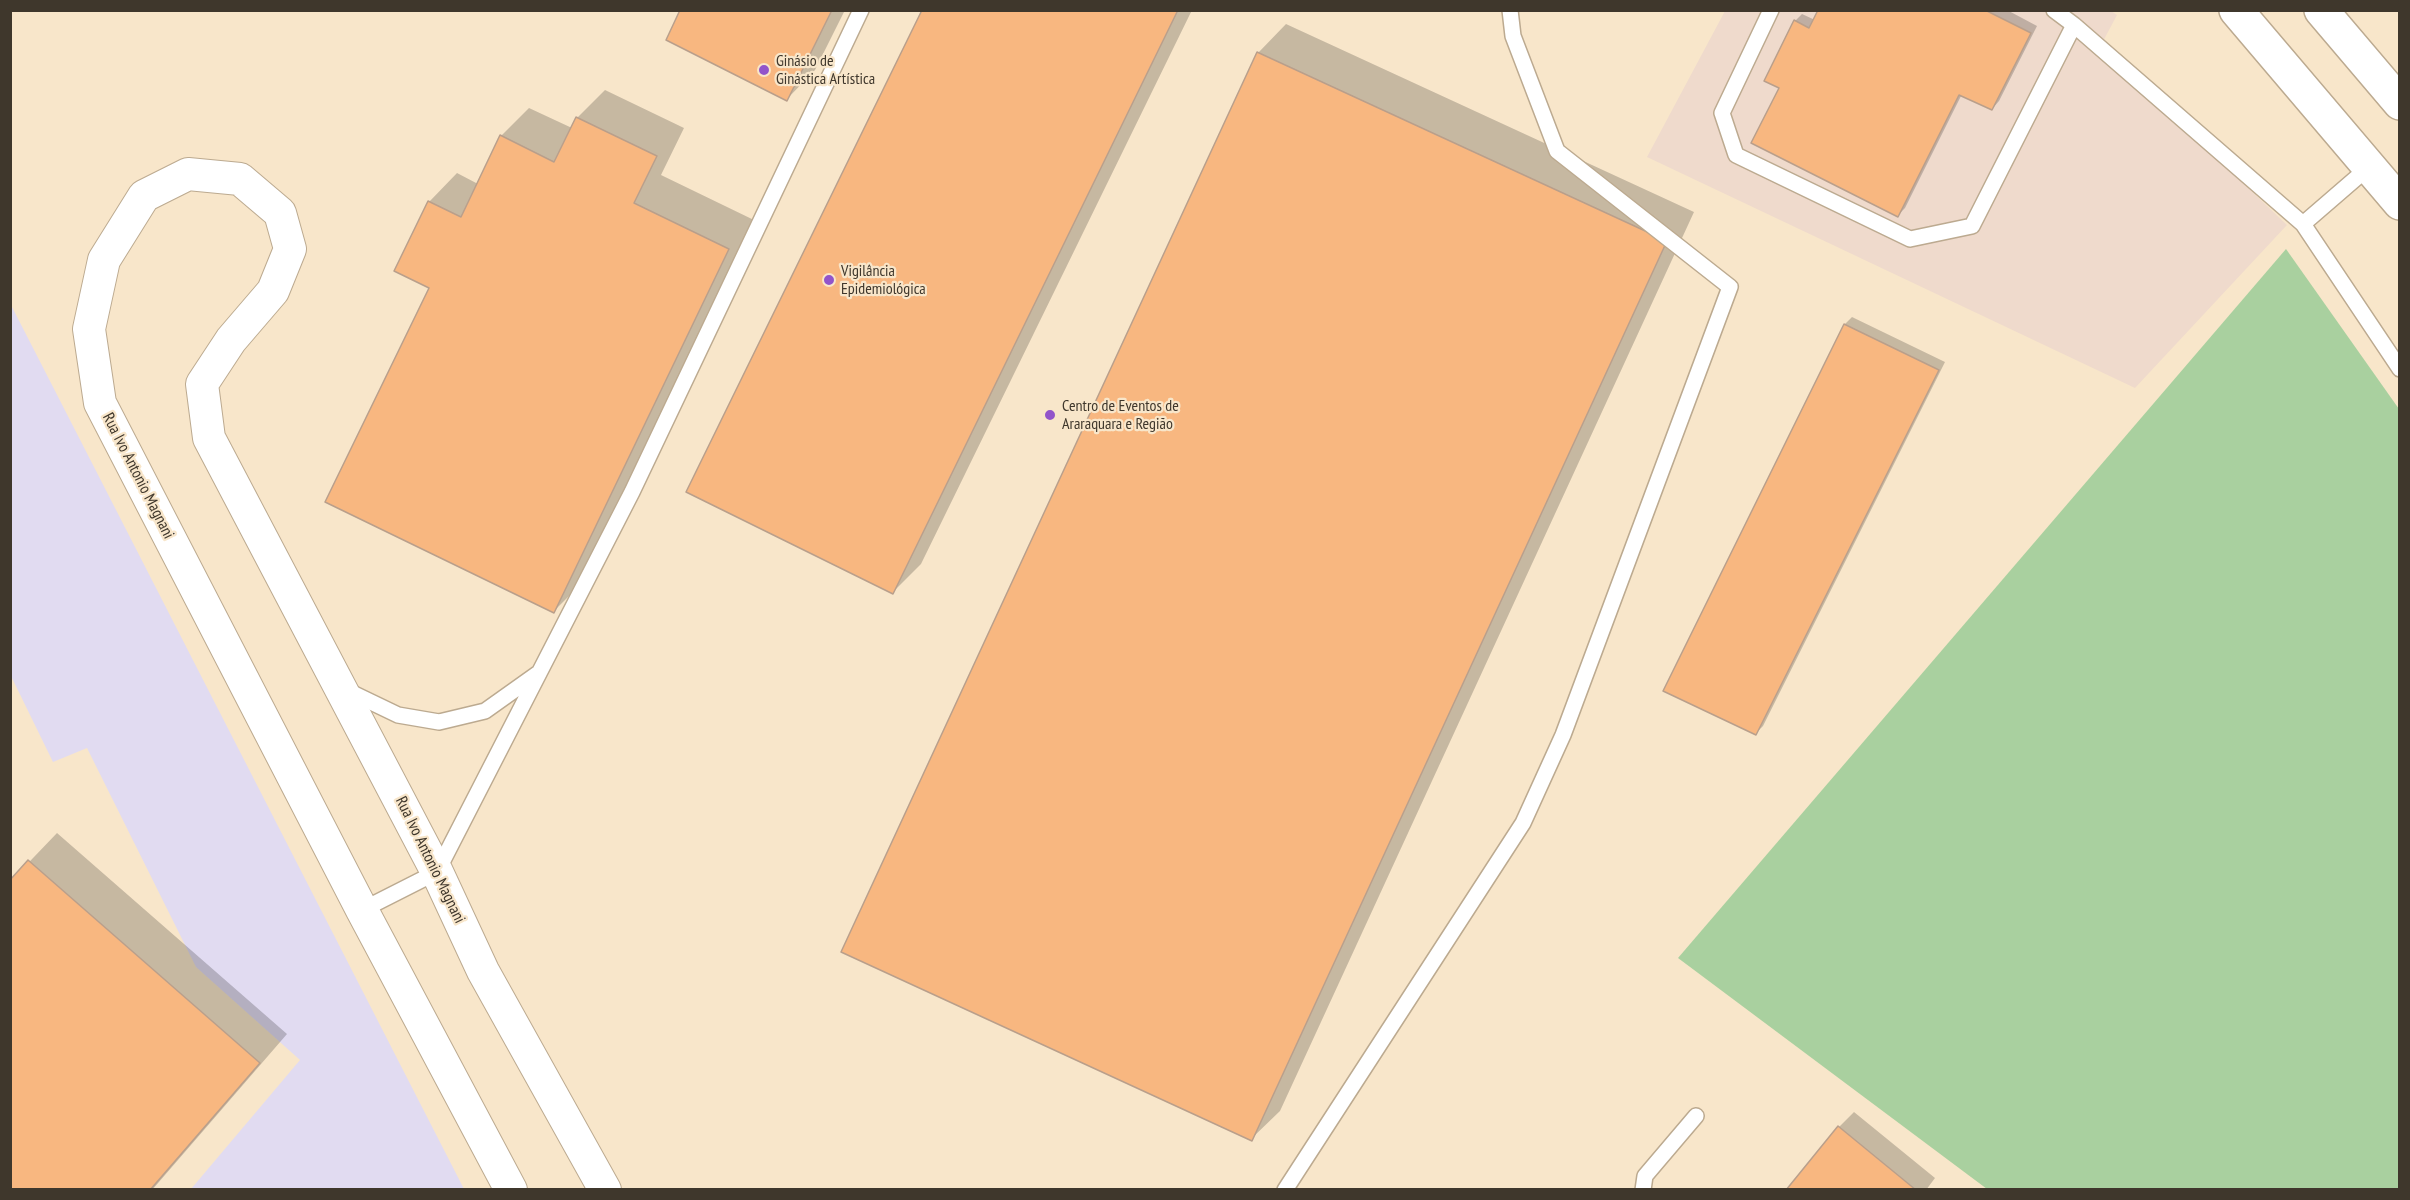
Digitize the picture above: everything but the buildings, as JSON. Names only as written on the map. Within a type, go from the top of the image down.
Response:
[{"type":"main road","points":[[2236,10],[2400,203]]},
{"type":"main road","points":[[2321,10],[2400,103]]},
{"type":"street","name":"Rua Ivo Antonio Magnani","points":[[511,1190],[100,403],[89,329],[104,260],[144,196],[188,174],[240,179],[280,213],[290,249],[273,291],[231,340],[202,384],[209,438],[438,872],[483,971],[605,1190]]},
{"type":"lane","points":[[363,910],[438,872],[632,492],[861,10]]},
{"type":"lane","points":[[1285,1190],[1522,823],[1563,735],[1730,287],[1557,151],[1513,36],[1510,10]]},
{"type":"lane","points":[[1771,10],[1722,113],[1736,156],[1911,238],[1972,225],[2074,25]]},
{"type":"lane","points":[[2054,10],[2303,224],[2400,369]]},
{"type":"lane","points":[[2303,224],[2369,167]]},
{"type":"lane","points":[[342,688],[398,715],[439,722],[485,711],[539,672]]},
{"type":"lane","points":[[1643,1190],[1645,1176],[1696,1116]]},
{"type":"shaded area","points":[[1725,11],[2111,11],[2117,15],[2100,47],[2287,225],[2135,388],[1647,157]]},
{"type":"shaded area","points":[[11,305],[464,1189],[191,1189],[300,1060],[196,967],[87,748],[53,762],[11,676]]},
{"type":"green space","points":[[2286,249],[2399,409],[2399,1189],[1987,1189],[1678,958]]},
{"type":"place","name":"Ginásio de Ginástica Artística","points":[[764,70]]},
{"type":"place","name":"Vigilância Epidemiológica","points":[[829,280]]},
{"type":"place","name":"Centro de Eventos de Araraquara e Região","points":[[1050,415]]}]
